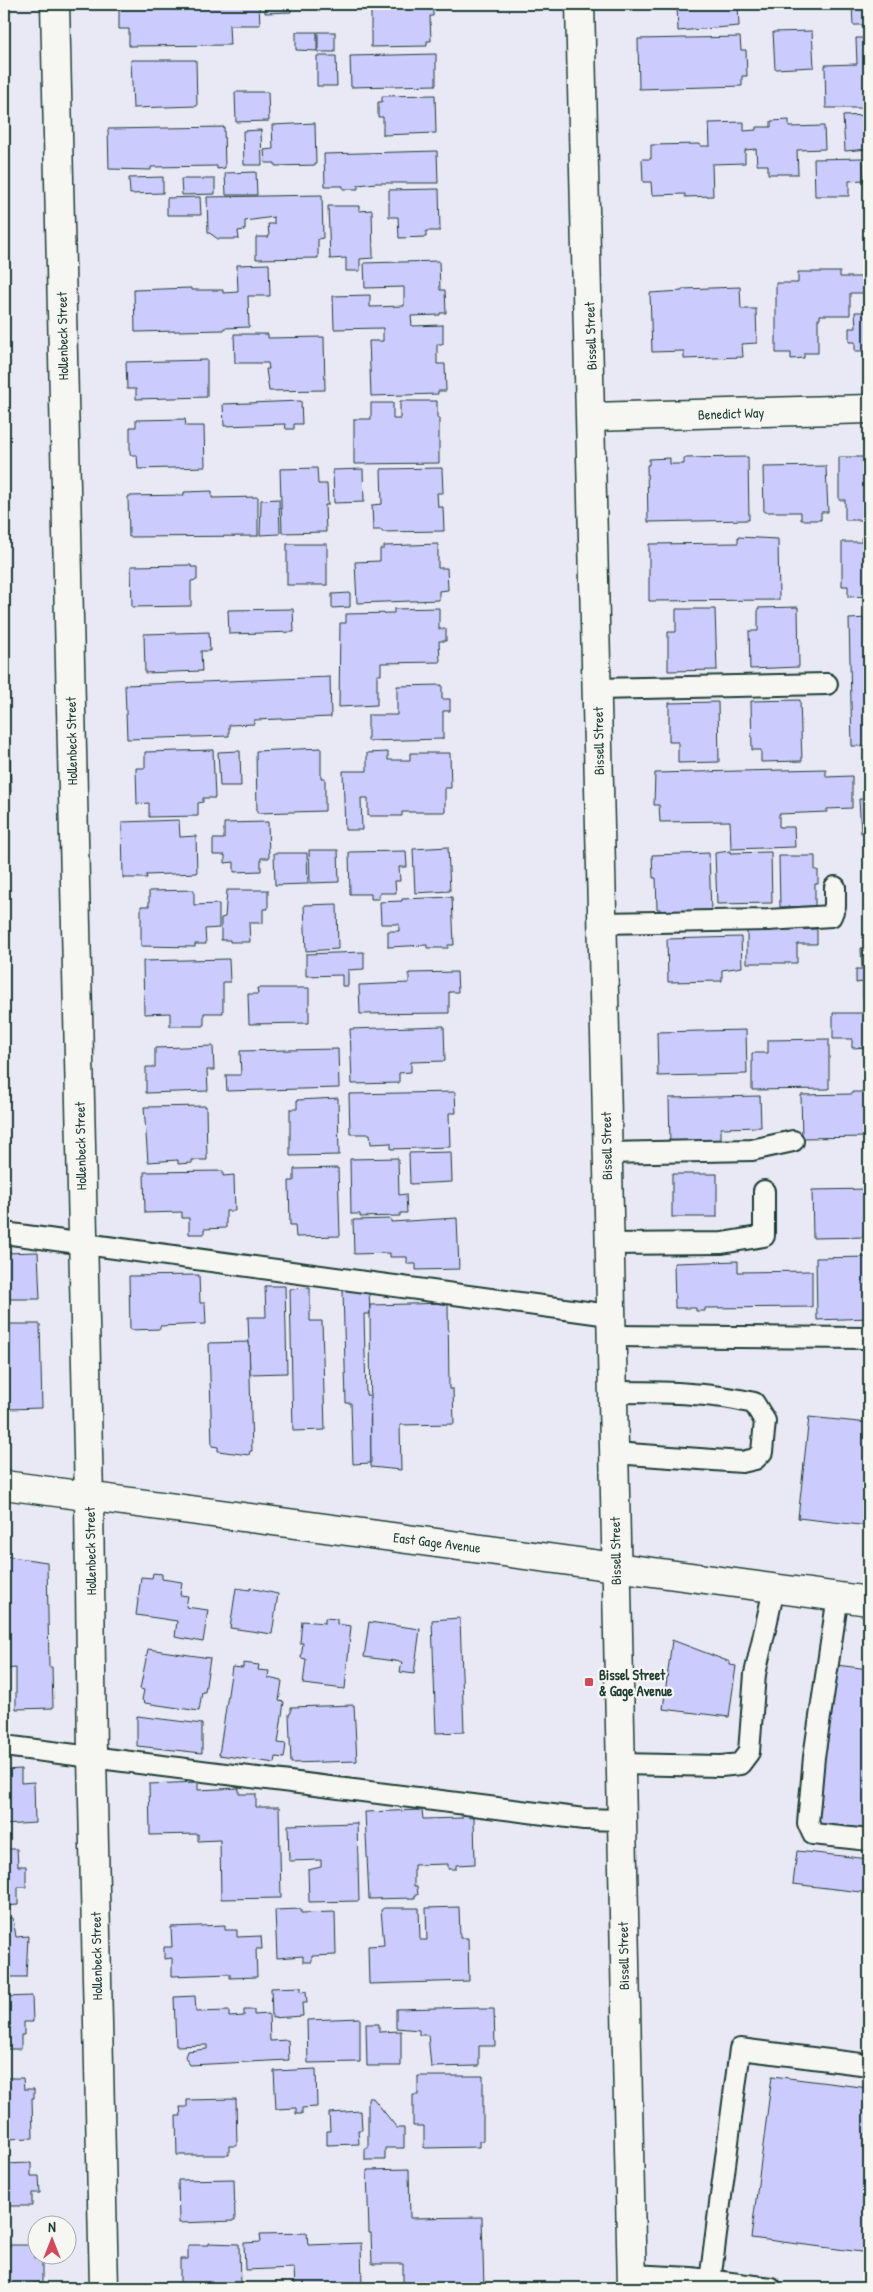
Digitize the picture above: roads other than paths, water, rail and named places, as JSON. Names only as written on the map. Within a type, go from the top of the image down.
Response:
[{"type":"street","name":"Hollenbeck Street","points":[[55,4],[89,1497],[92,1757],[104,2288]]},
{"type":"street","name":"Bissell Street","points":[[580,4],[592,417],[620,1820],[632,2282]]},
{"type":"street","name":"Benedict Way","points":[[592,417],[869,409]]},
{"type":"street","name":"East Gage Avenue","points":[[4,1485],[615,1566],[774,1589],[869,1600]]},
{"type":"lane","points":[[597,689],[827,684]]},
{"type":"lane","points":[[602,923],[768,920],[831,916],[835,906],[835,887]]},
{"type":"lane","points":[[606,1153],[752,1150],[793,1142]]},
{"type":"lane","points":[[608,1244],[722,1243],[764,1236],[764,1191]]},
{"type":"lane","points":[[4,1234],[82,1244],[610,1325],[869,1338]]},
{"type":"lane","points":[[612,1392],[648,1392],[737,1399],[754,1403],[765,1421],[762,1452],[755,1459],[742,1462],[614,1453]]},
{"type":"lane","points":[[619,1764],[721,1766],[740,1764],[750,1752],[755,1674],[774,1589]]},
{"type":"lane","points":[[838,1596],[814,1758],[808,1823],[813,1834],[869,1840]]},
{"type":"lane","points":[[4,1746],[584,1819],[620,1820]]},
{"type":"lane","points":[[710,2281],[740,2048],[869,2065]]},
{"type":"lane","points":[[632,2282],[710,2281],[771,2288]]},
{"type":"place","name":"Bissel Street & Gage Avenue","points":[[589,1682]]}]
